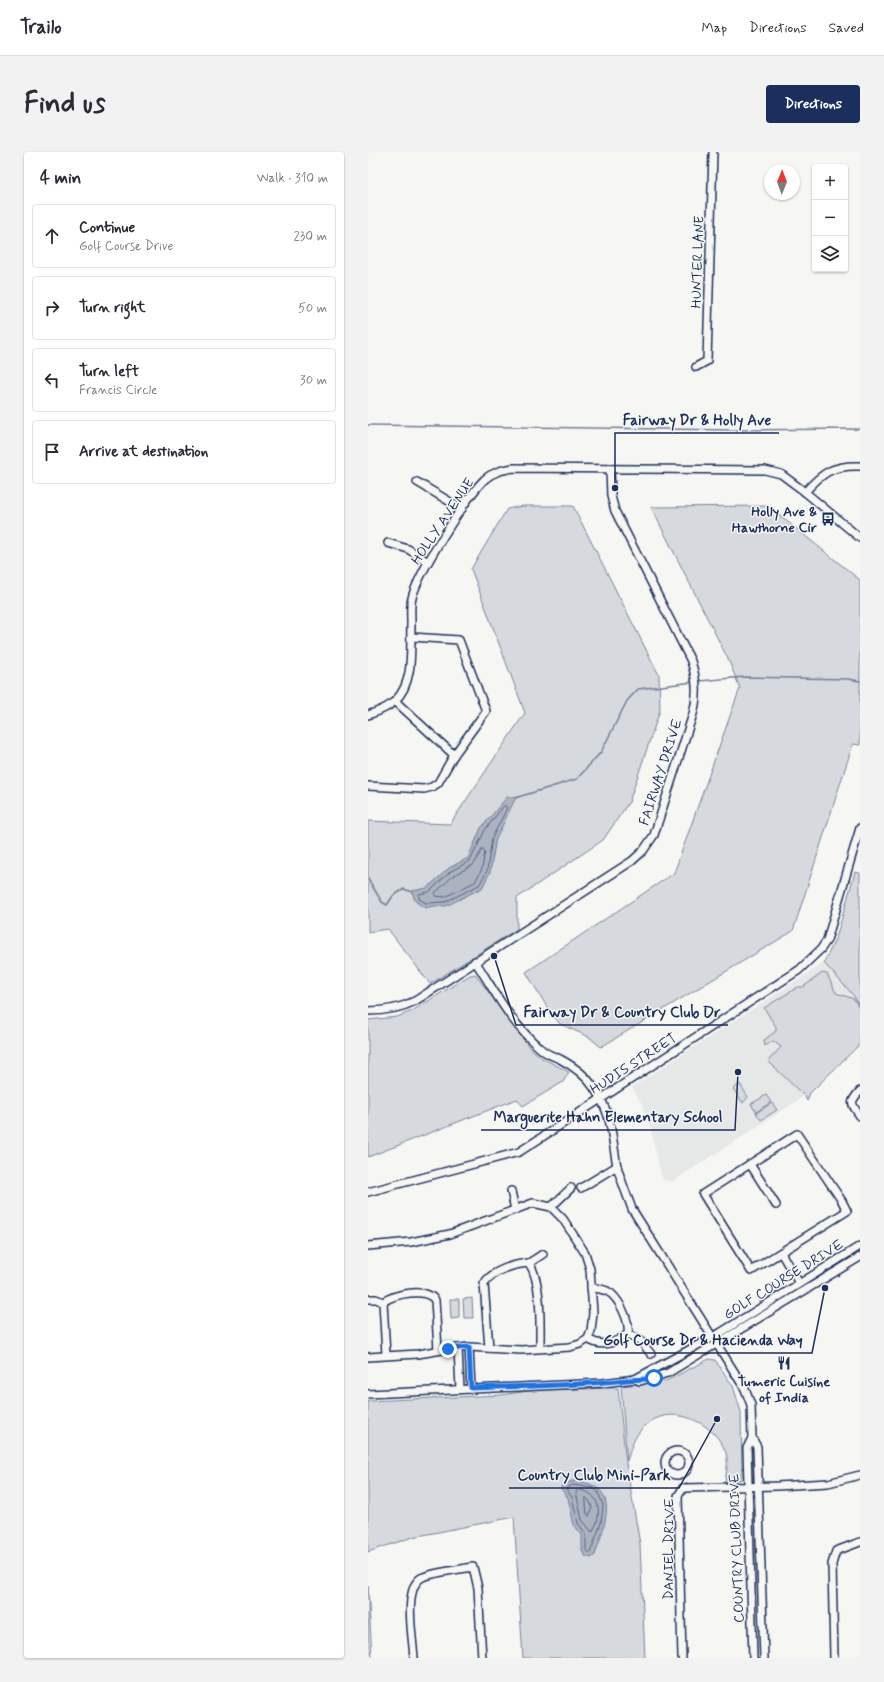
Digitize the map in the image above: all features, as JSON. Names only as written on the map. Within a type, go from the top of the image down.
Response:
[{"type":"street","name":"HUNTER LANE","points":[[696,367],[707,361],[713,152]]},
{"type":"street","points":[[805,492],[823,473],[835,468],[860,466]]},
{"type":"street","name":"HOLLY AVENUE","points":[[368,715],[395,701],[406,685],[410,671],[411,601],[415,587],[428,562],[462,509],[484,480],[492,474],[502,470],[513,468],[765,470],[781,474],[860,538]]},
{"type":"street","name":"FAIRWAY DRIVE","points":[[368,1012],[403,1008],[632,861],[643,851],[654,835],[697,701],[697,687],[691,661],[615,511],[610,496],[610,469]]},
{"type":"street","points":[[417,482],[462,509]]},
{"type":"street","points":[[388,543],[408,549],[428,562]]},
{"type":"street","points":[[368,786],[424,789],[432,787],[438,783],[454,755],[486,711],[459,640],[453,638],[411,638]]},
{"type":"street","points":[[395,701],[454,755]]},
{"type":"street","name":"HUDIS STREET","points":[[368,1192],[519,1152],[602,1100],[799,970],[821,949],[831,931],[860,828]]},
{"type":"street","name":"COUNTRY CLUB DRIVE","points":[[475,961],[514,1022],[542,1051],[572,1065],[594,1087],[602,1100],[611,1121],[617,1166],[621,1182],[632,1209],[745,1389],[750,1405],[752,1438],[757,1446],[753,1486],[753,1658]]},
{"type":"street","points":[[860,1091],[851,1103],[860,1116]]},
{"type":"street","points":[[797,1134],[842,1201],[847,1211],[781,1253],[751,1271],[703,1194],[797,1134]]},
{"type":"street","points":[[750,1164],[776,1205]]},
{"type":"street","points":[[582,1188],[617,1166]]},
{"type":"street","points":[[551,1207],[571,1188]]},
{"type":"street","points":[[511,1191],[515,1210]]},
{"type":"street","points":[[368,1246],[411,1242],[450,1234],[533,1203],[551,1207],[563,1219],[585,1252],[590,1269],[592,1313],[591,1331],[588,1339],[580,1344],[570,1347],[521,1350],[469,1347],[438,1350],[418,1354],[368,1357]]},
{"type":"street","name":"GOLF COURSE DRIVE","points":[[368,1394],[603,1383],[635,1379],[713,1337],[860,1246]]},
{"type":"street","points":[[781,1253],[800,1283]]},
{"type":"street","points":[[489,1348],[484,1284],[488,1278],[494,1274],[521,1264],[529,1263],[543,1254]]},
{"type":"street","name":"GOLF COURSE DRIVE","points":[[635,1379],[640,1381],[647,1380],[668,1373],[860,1257]]},
{"type":"street","points":[[529,1263],[534,1270],[536,1281],[540,1348]]},
{"type":"street","points":[[591,1288],[608,1291],[614,1297],[627,1318],[629,1326],[628,1334]]},
{"type":"street","points":[[383,1302],[391,1297],[423,1292],[432,1296],[435,1300],[438,1350]]},
{"type":"street","points":[[368,1299],[376,1299],[383,1302]]},
{"type":"street","points":[[383,1302],[386,1356]]},
{"type":"street","points":[[588,1339],[599,1345],[614,1342],[628,1334]]},
{"type":"street","points":[[628,1334],[640,1340],[651,1354]]},
{"type":"street","points":[[469,1347],[471,1388]]},
{"type":"street","points":[[458,1348],[460,1389]]},
{"type":"street","name":"COUNTRY CLUB DRIVE","points":[[752,1438],[747,1448],[753,1486],[764,1658]]},
{"type":"street","points":[[681,1474],[683,1488]]},
{"type":"street","name":"DANIEL DRIVE","points":[[682,1658],[678,1496],[683,1488],[828,1483],[854,1478],[860,1475]]},
{"type":"street","points":[[834,1658],[832,1564],[836,1551],[860,1542]]},
{"type":"street","points":[[414,1658],[410,1599],[413,1586],[422,1578],[473,1568],[478,1588],[482,1658]]},
{"type":"shaded area","points":[[523,506],[573,506],[659,675],[660,710],[629,802],[603,840],[517,898],[517,929],[430,984],[388,929],[368,932],[368,821],[450,824],[525,713],[471,569],[507,509]]},
{"type":"shaded area","points":[[768,506],[860,580],[860,745],[853,744],[793,931],[601,1047],[589,1037],[560,1024],[550,1012],[526,972],[674,873],[740,688],[728,659],[651,507]]},
{"type":"shaded area","points":[[855,872],[860,873],[860,1008],[854,996],[824,963],[837,935]]},
{"type":"shaded area","points":[[824,963],[854,996],[860,1008],[860,1039],[806,1095],[672,1182],[662,1179],[651,1130],[643,1106],[632,1087]]},
{"type":"shaded area","points":[[822,973],[827,974],[836,993],[854,999],[860,1010],[860,1044],[810,1093],[807,1101],[804,1094],[802,1094],[768,1061],[781,1047],[773,1041],[765,1046],[764,1040],[776,1031],[776,1027],[764,1008],[798,987],[803,987]]},
{"type":"shaded area","points":[[475,974],[529,1047],[542,1058],[569,1072],[563,1082],[523,1106],[517,1099],[368,1157],[368,1020],[397,1017],[412,1011],[470,975]]},
{"type":"shaded area","points":[[740,1084],[748,1097],[743,1103],[733,1089]]},
{"type":"shaded area","points":[[766,1095],[771,1102],[756,1112],[751,1104]]},
{"type":"shaded area","points":[[772,1103],[777,1110],[761,1120],[756,1113]]},
{"type":"shaded area","points":[[472,1298],[473,1318],[464,1318],[463,1299]]},
{"type":"shaded area","points":[[450,1299],[459,1299],[459,1318],[451,1319]]},
{"type":"shaded area","points":[[709,1359],[715,1360],[733,1386],[741,1412],[742,1479],[725,1482],[727,1457],[723,1445],[705,1426],[694,1420],[681,1416],[668,1415],[656,1419],[645,1426],[638,1433],[627,1461],[621,1386],[666,1381]]},
{"type":"shaded area","points":[[618,1388],[626,1463],[640,1544],[645,1658],[523,1658],[514,1517],[413,1537],[368,1552],[368,1401],[501,1395],[535,1390]]},
{"type":"shaded area","points":[[368,1586],[372,1658],[368,1658]]},
{"type":"water","points":[[507,797],[516,797],[496,839],[490,872],[482,888],[446,906],[425,908],[415,901],[412,891],[427,888],[449,868],[468,858],[481,828]]},
{"type":"water","points":[[572,1481],[588,1483],[599,1489],[604,1497],[606,1518],[595,1555],[591,1558],[585,1556],[582,1551],[582,1535],[574,1525],[568,1498],[561,1489],[562,1485]]},
{"type":"waterway","points":[[368,425],[734,430],[860,429]]},
{"type":"waterway","points":[[699,681],[744,677],[848,679],[860,681]]},
{"type":"waterway","points":[[515,798],[577,779],[601,752],[627,701],[638,689],[693,682]]},
{"type":"waterway","points":[[368,879],[382,902],[387,905],[393,896],[404,889],[412,892]]},
{"type":"place","name":"Fairway Dr & Holly Ave","points":[[615,488]]},
{"type":"place","name":"Holly Ave & Hawthorne Cir","points":[[828,519]]},
{"type":"place","name":"Fairway Dr & Country Club Dr","points":[[494,956]]},
{"type":"place","name":"Marguerite Hahn Elementary School","points":[[738,1072]]},
{"type":"place","name":"Golf Course Dr & Hacienda Way","points":[[825,1288]]},
{"type":"place","name":"Tumeric Cuisine of India","points":[[784,1363]]},
{"type":"place","name":"Country Club Mini-Park","points":[[717,1419]]},
{"type":"route","points":[[448,1349],[469,1347],[471,1388],[603,1383],[635,1379],[640,1381],[654,1378]]}]
